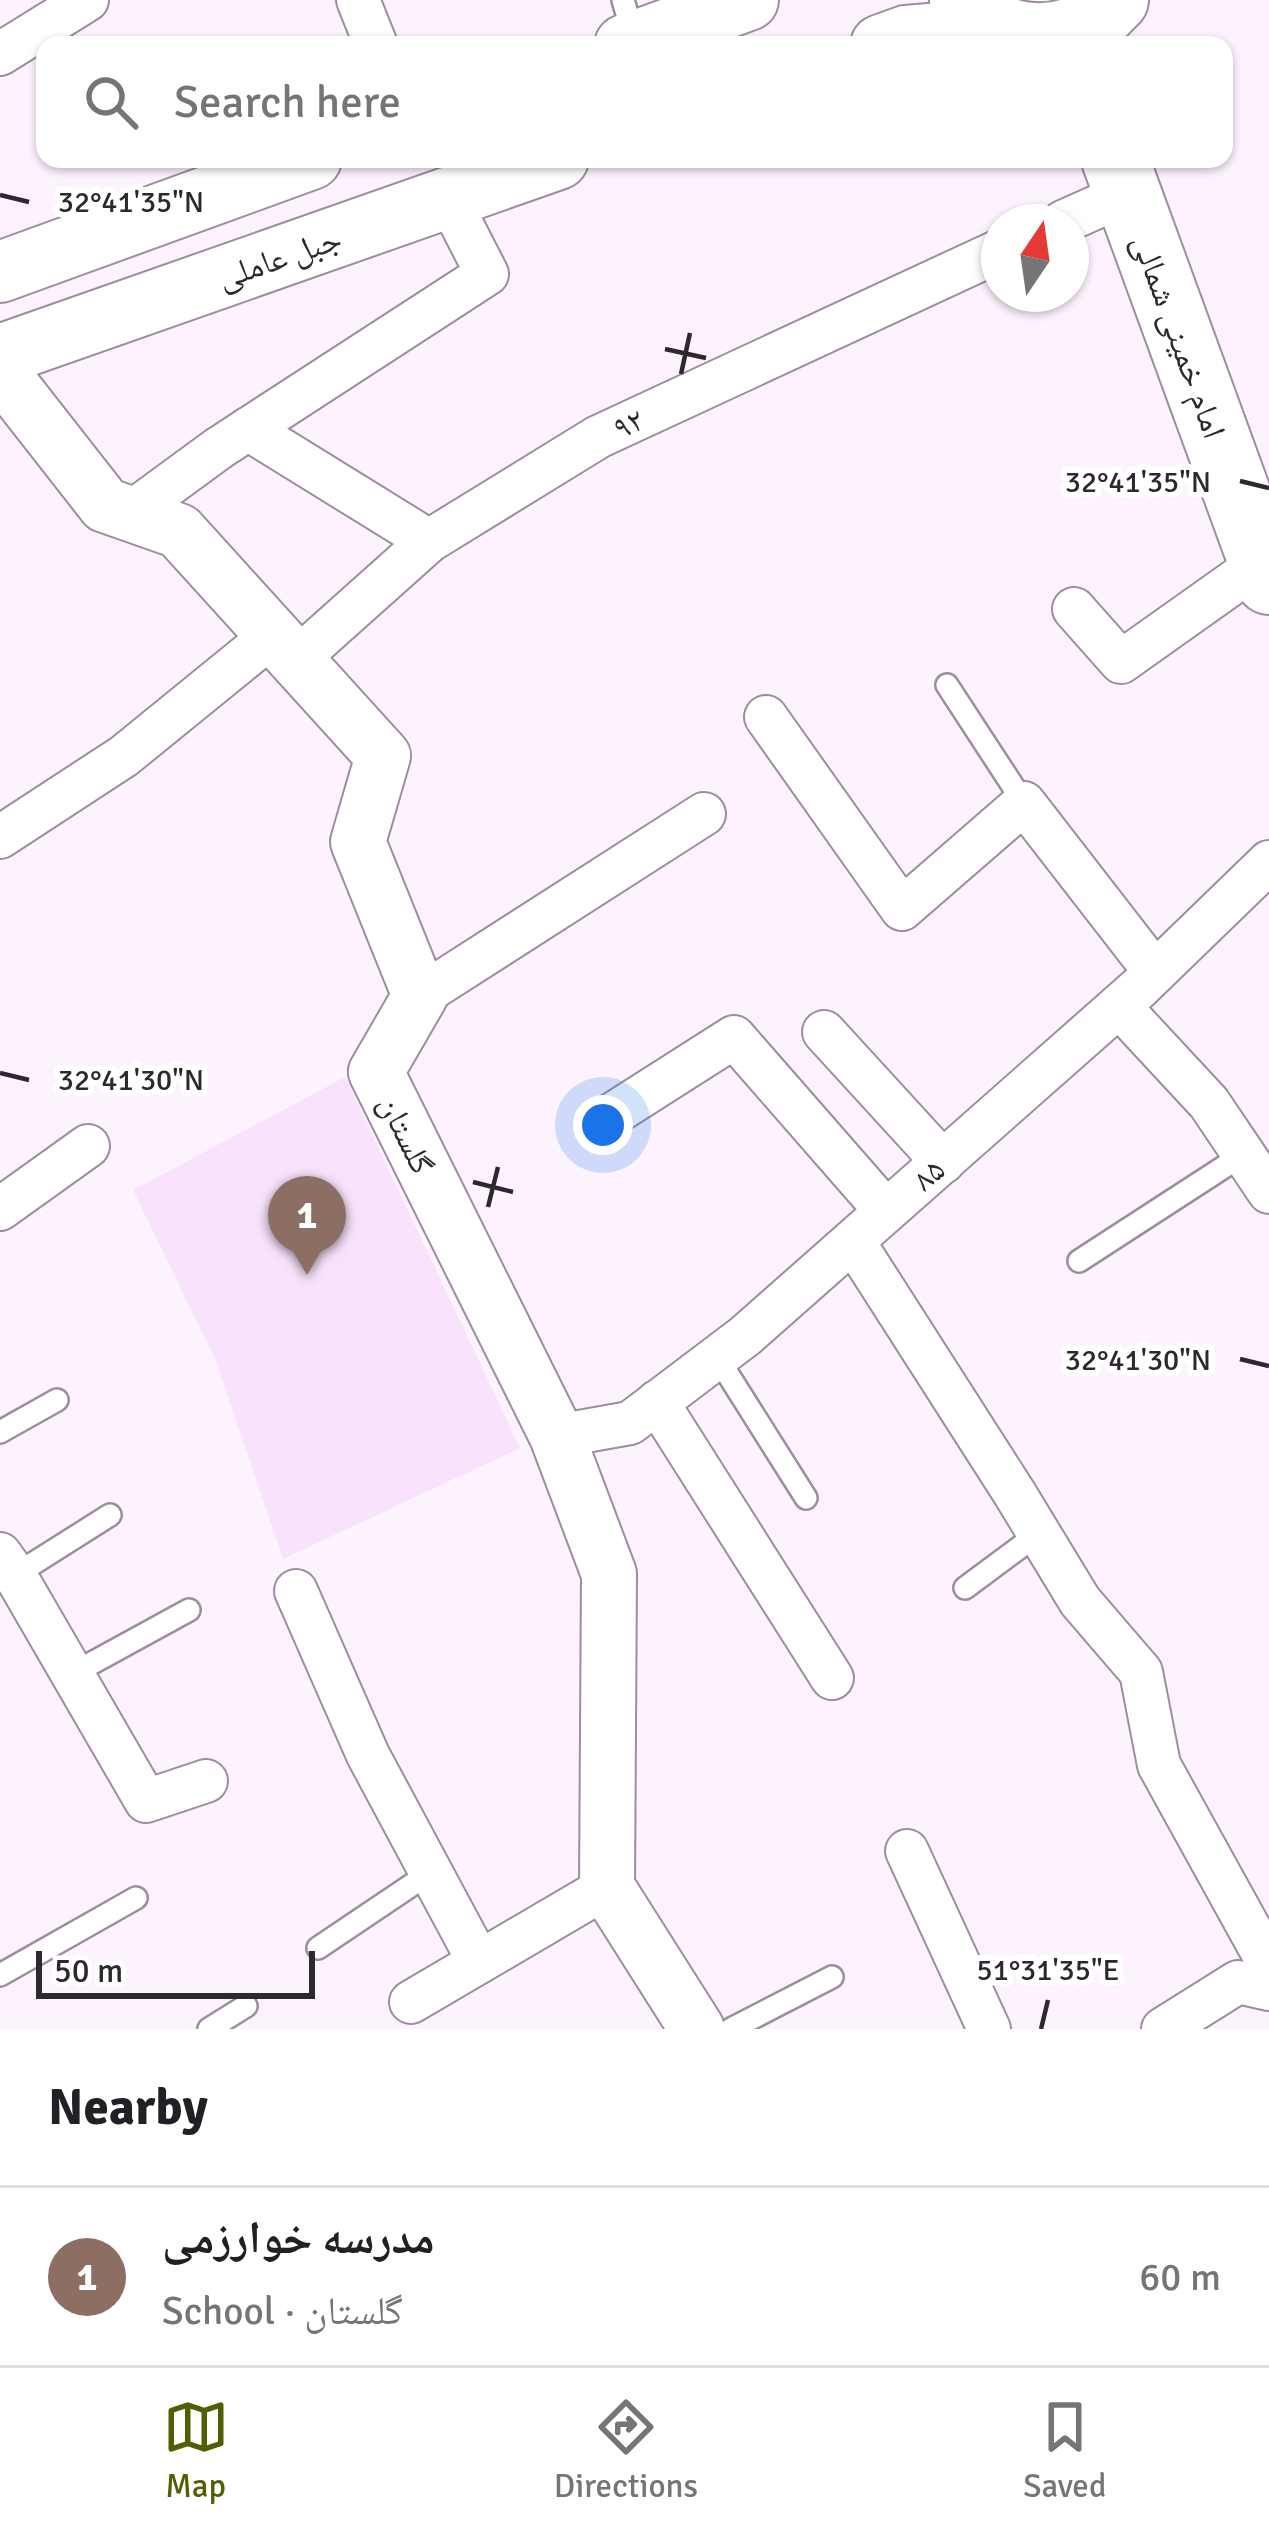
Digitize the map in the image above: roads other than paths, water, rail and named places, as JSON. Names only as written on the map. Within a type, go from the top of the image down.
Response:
[{"type":"main road","points":[[628,29],[748,0]]},
{"type":"main road","points":[[880,36],[886,9],[883,0]]},
{"type":"main road","points":[[906,36],[981,14],[1022,36]]},
{"type":"main road","points":[[1050,36],[1086,26]]},
{"type":"main road","points":[[3,266],[284,168]]},
{"type":"main road","name":"جبل عاملی","points":[[0,356],[533,168]]},
{"type":"main road","name":"امام خمینی شمالی","points":[[1122,176],[1266,572]]},
{"type":"street","points":[[0,54],[87,0]]},
{"type":"street","points":[[358,0],[372,36]]},
{"type":"street","points":[[1086,204],[1122,176]]},
{"type":"street","points":[[129,514],[248,429],[487,274],[448,198]]},
{"type":"street","name":"۹۲","points":[[0,837],[285,646],[430,541],[598,437],[981,258]]},
{"type":"street","points":[[0,371],[105,506],[179,531],[383,755],[358,842],[419,996],[704,814]]},
{"type":"street","points":[[248,429],[430,541]]},
{"type":"street","points":[[1074,609],[1121,662],[1266,572]]},
{"type":"street","points":[[766,717],[902,909],[1024,803],[1155,972]]},
{"type":"street","name":"۸۵","points":[[557,1436],[630,1423],[745,1336],[1119,1006],[1269,862]]},
{"type":"street","name":"گلستان","points":[[419,996],[376,1072],[557,1436],[609,1574],[607,1887]]},
{"type":"street","points":[[1119,1006],[1209,1103],[1269,1192]]},
{"type":"street","points":[[824,1032],[943,1162]]},
{"type":"street","points":[[610,1116],[734,1037],[886,1211]]},
{"type":"street","points":[[0,1209],[88,1146]]},
{"type":"street","points":[[853,1241],[1079,1601],[1141,1672],[1159,1765],[1268,1967],[1163,2029]]},
{"type":"street","points":[[657,1402],[832,1678]]},
{"type":"street","points":[[8,1564],[146,1802],[206,1781]]},
{"type":"street","points":[[296,1591],[368,1755],[479,1962]]},
{"type":"street","points":[[907,1851],[988,2029]]},
{"type":"street","points":[[411,2002],[607,1887],[697,2029]]},
{"type":"lane","points":[[947,685],[1024,803]]},
{"type":"lane","points":[[1079,1261],[1244,1154]]},
{"type":"lane","points":[[717,1357],[806,1498]]},
{"type":"lane","points":[[0,1432],[57,1400]]},
{"type":"lane","points":[[8,1564],[110,1515]]},
{"type":"lane","points":[[965,1588],[1039,1533]]},
{"type":"lane","points":[[72,1674],[189,1610]]},
{"type":"lane","points":[[318,1948],[431,1871]]},
{"type":"lane","points":[[0,1975],[136,1898]]},
{"type":"lane","points":[[731,2029],[832,1977]]},
{"type":"lane","points":[[209,2029],[246,2006]]},
{"type":"place","name":"مدرسه خوارزمی","points":[[307,1275]]}]
